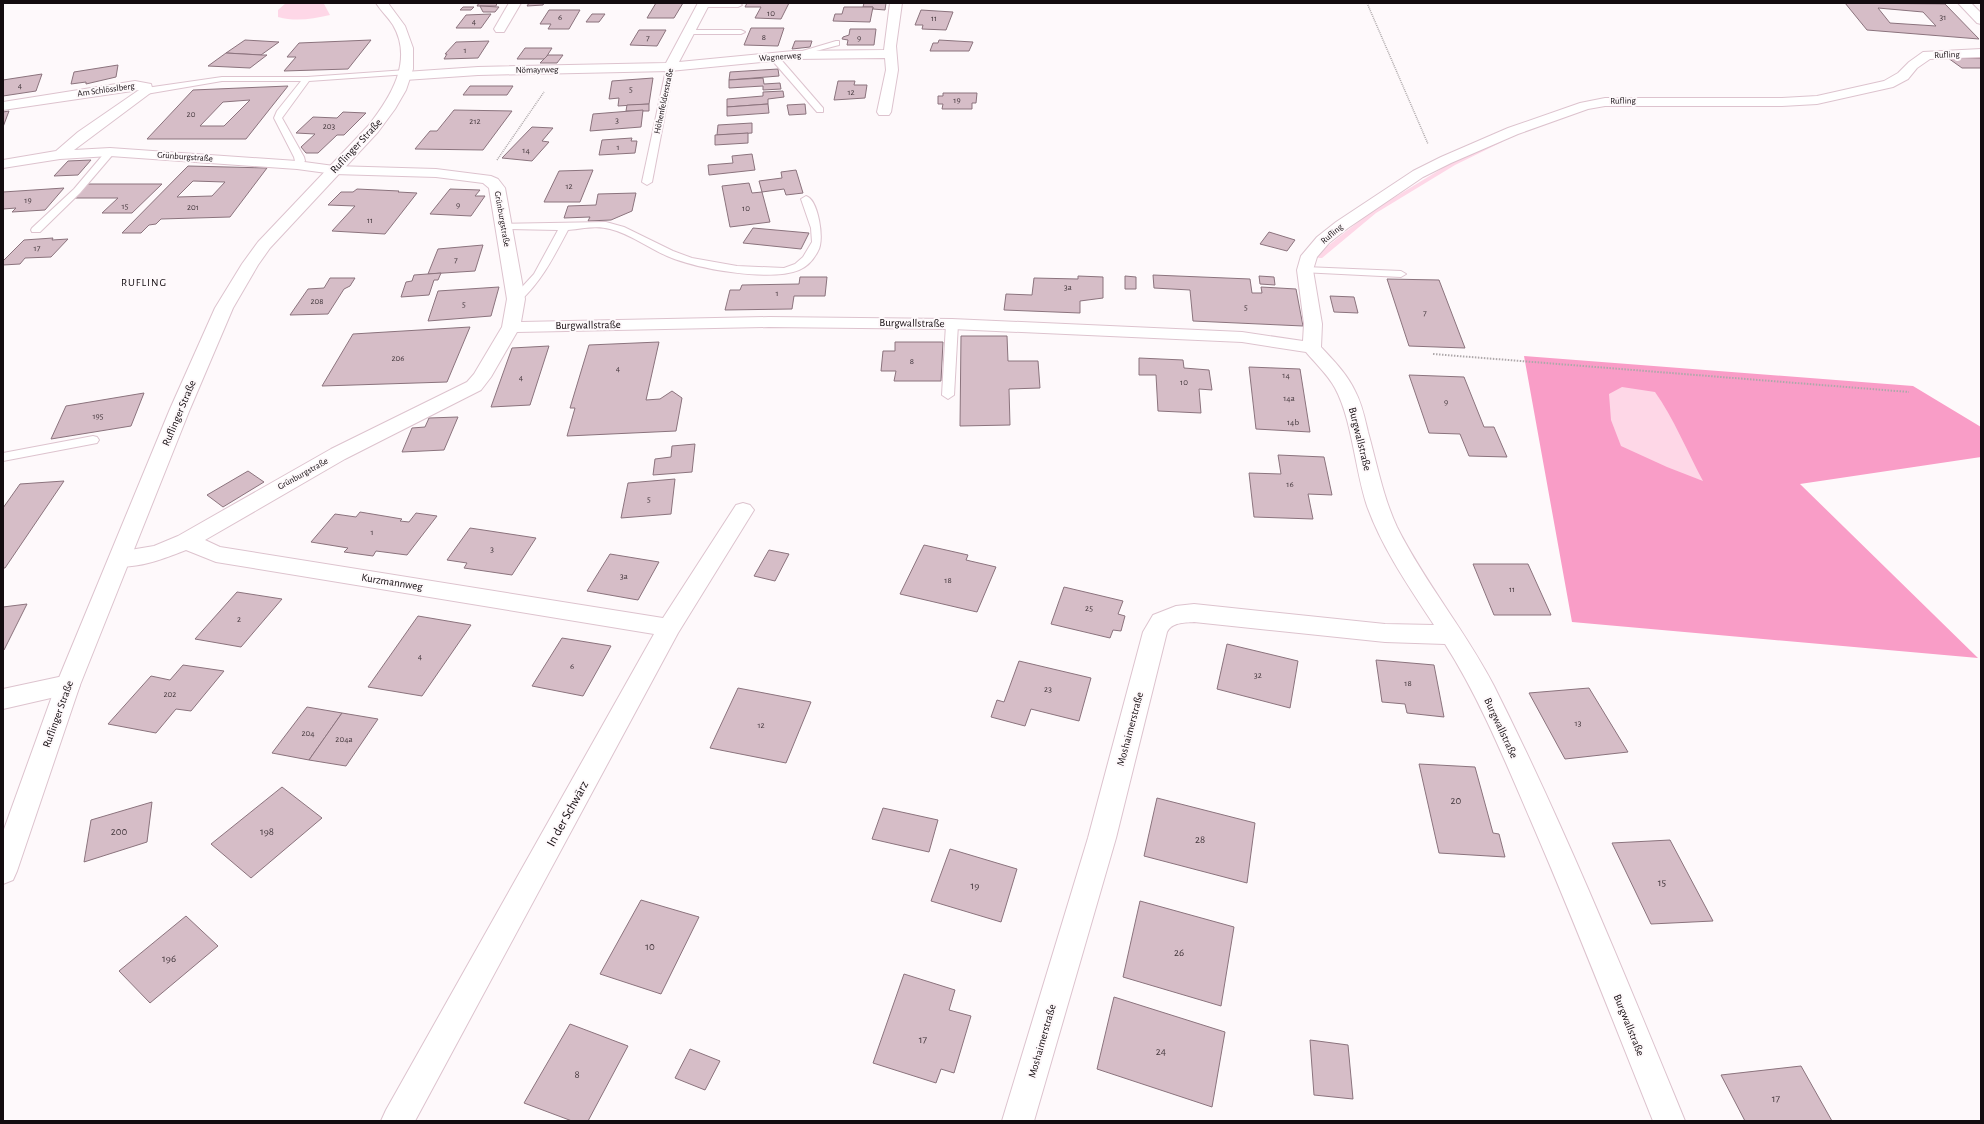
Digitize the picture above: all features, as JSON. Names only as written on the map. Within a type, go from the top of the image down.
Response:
[{"type":"street","name":"Ruflinger Straße","points":[[3,872],[68,686],[180,408],[224,308],[238,283],[264,245],[381,120],[398,94],[408,61],[404,35],[399,23],[382,3]]},
{"type":"street","points":[[500,29],[515,3]]},
{"type":"street","points":[[884,112],[892,70],[891,54],[896,3]]},
{"type":"street","points":[[1964,3],[1981,20]]},
{"type":"street","name":"Höhenfelderstraße","points":[[670,67],[704,4]]},
{"type":"street","name":"Rufling","points":[[1305,270],[1309,256],[1324,240],[1342,225],[1418,174],[1514,131],[1585,106],[1605,102],[1782,102],[1817,100],[1888,84],[1903,76],[1913,65],[1927,55],[1981,53]]},
{"type":"street","name":"Wagnerweg","points":[[670,67],[793,55],[891,54]]},
{"type":"street","name":"Nömayrweg","points":[[405,74],[670,67]]},
{"type":"street","name":"Am Schlösslberg","points":[[3,106],[135,85],[146,87],[146,91],[83,135],[60,155]]},
{"type":"street","name":"Grünburgstraße","points":[[3,164],[60,155],[110,152],[297,165],[334,170],[436,173],[486,179],[493,182],[497,188],[516,299],[511,327],[482,377],[474,386],[338,454],[186,541]]},
{"type":"street","points":[[1305,270],[1313,324],[1312,348]]},
{"type":"street","name":"Burgwallstraße","points":[[511,327],[776,322],[952,324],[1242,336],[1312,348],[1334,372],[1345,389],[1353,408],[1372,486],[1384,522],[1396,547],[1415,580],[1453,635],[1481,686],[1544,821],[1669,1121]]},
{"type":"street","name":"In der Schwärz","points":[[397,1121],[611,737],[669,628],[743,510]]},
{"type":"street","points":[[120,559],[158,553],[186,541]]},
{"type":"street","name":"Kurzmannweg","points":[[186,541],[216,554],[669,628]]},
{"type":"street","name":"Moshaimerstraße","points":[[1018,1121],[1102,838],[1155,632],[1161,621],[1176,615],[1194,613],[1385,633],[1453,635]]},
{"type":"street","points":[[3,699],[68,686]]},
{"type":"lane","points":[[704,4],[738,5]]},
{"type":"lane","points":[[689,32],[740,32]]},
{"type":"lane","points":[[793,55],[836,43]]},
{"type":"lane","points":[[774,57],[820,110]]},
{"type":"lane","name":"Höhenfelderstraße","points":[[647,182],[670,67]]},
{"type":"lane","points":[[146,91],[222,79],[307,79],[405,74]]},
{"type":"lane","points":[[297,165],[300,161],[300,157],[278,118],[280,113],[307,79]]},
{"type":"lane","points":[[36,230],[77,191],[110,152]]},
{"type":"lane","points":[[503,226],[522,224],[564,227],[600,224],[625,230],[678,256],[732,268],[764,271],[781,270],[794,268],[802,264],[816,246],[817,237],[806,199]]},
{"type":"lane","points":[[516,299],[530,288],[536,280],[564,227]]},
{"type":"lane","points":[[1305,270],[1401,274]]},
{"type":"lane","points":[[948,395],[952,324]]},
{"type":"lane","points":[[3,456],[93,440]]},
{"type":"path","points":[[1367,3],[1436,165]]},
{"type":"path","points":[[486,179],[558,70]]},
{"type":"path","points":[[1433,354],[1909,392]]},
{"type":"shaded area","points":[[286,3],[324,4],[330,15],[304,19],[285,19],[278,17],[278,10]]},
{"type":"shaded area","points":[[1524,356],[1913,386],[1981,427],[1981,457],[1800,484],[1978,658],[1572,622]]},
{"type":"shaded area","points":[[1622,387],[1655,392],[1674,424],[1703,481],[1667,467],[1621,446],[1611,420],[1609,394]]},
{"type":"building","points":[[479,3],[497,3],[496,6],[477,6]]},
{"type":"building","points":[[529,3],[544,3],[543,5],[527,6]]},
{"type":"building","points":[[656,3],[683,3],[674,18],[647,18]]},
{"type":"building","points":[[747,3],[789,3],[781,19],[755,18],[761,7],[745,7]]},
{"type":"building","points":[[864,3],[886,3],[885,10],[873,9],[873,7],[863,7]]},
{"type":"building","points":[[1845,3],[1945,4],[1979,39],[1867,30]],"holes":[[[1878,8],[1923,12],[1936,26],[1890,23]]]},
{"type":"building","points":[[480,6],[499,7],[495,12],[483,12]]},
{"type":"building","points":[[463,7],[474,7],[471,10],[460,10]]},
{"type":"building","points":[[844,7],[873,7],[870,22],[833,21],[835,14],[842,14]]},
{"type":"building","points":[[549,10],[580,10],[569,29],[548,29],[551,24],[540,24]]},
{"type":"building","points":[[921,10],[953,12],[946,30],[922,29],[923,25],[915,25]]},
{"type":"building","points":[[491,14],[481,28],[456,28],[466,15]]},
{"type":"building","points":[[592,14],[605,14],[599,22],[586,22]]},
{"type":"building","points":[[751,28],[784,28],[778,46],[744,45]]},
{"type":"building","points":[[850,29],[876,29],[874,45],[847,45],[848,40],[842,39],[843,37],[849,35]]},
{"type":"building","points":[[639,30],[666,30],[657,46],[630,45]]},
{"type":"building","points":[[245,40],[279,42],[261,55],[226,53]]},
{"type":"building","points":[[371,40],[348,69],[284,71],[296,57],[287,57],[299,43]]},
{"type":"building","points":[[939,40],[973,42],[969,51],[930,51],[933,43],[938,43]]},
{"type":"building","points":[[489,41],[478,58],[444,59],[447,54],[445,54],[456,42]]},
{"type":"building","points":[[795,41],[812,41],[810,47],[792,49]]},
{"type":"building","points":[[525,48],[552,48],[545,59],[517,59]]},
{"type":"building","points":[[226,53],[267,55],[250,68],[208,66]]},
{"type":"building","points":[[548,55],[563,55],[557,63],[540,63]]},
{"type":"building","points":[[1948,58],[1981,58],[1981,68],[1962,68]]},
{"type":"building","points":[[118,65],[116,77],[86,84],[86,82],[71,84],[74,72]]},
{"type":"building","points":[[778,69],[779,76],[729,80],[730,72]]},
{"type":"building","points":[[42,74],[36,91],[3,96],[3,80]]},
{"type":"building","points":[[653,78],[649,104],[618,106],[619,98],[609,99],[612,81]]},
{"type":"building","points":[[763,78],[764,84],[780,83],[781,89],[763,90],[763,86],[729,88],[729,80]]},
{"type":"building","points":[[838,81],[855,81],[854,85],[867,85],[865,98],[834,100]]},
{"type":"building","points":[[288,86],[246,139],[147,139],[193,90]],"holes":[[[250,100],[224,126],[200,126],[223,102]]]},
{"type":"building","points":[[470,86],[513,86],[507,95],[463,95]]},
{"type":"building","points":[[783,91],[784,97],[768,99],[768,104],[727,107],[727,99],[763,96],[763,92]]},
{"type":"building","points":[[943,93],[977,93],[976,103],[972,103],[972,109],[942,109],[943,104],[938,104],[938,96],[943,96]]},
{"type":"building","points":[[649,104],[649,111],[626,111],[627,105]]},
{"type":"building","points":[[768,104],[769,113],[727,116],[727,107]]},
{"type":"building","points":[[805,104],[806,114],[789,115],[787,105]]},
{"type":"building","points":[[454,110],[512,111],[483,150],[415,149],[430,131],[437,131]]},
{"type":"building","points":[[643,110],[641,127],[590,131],[593,114]]},
{"type":"building","points":[[9,111],[3,127],[3,112]]},
{"type":"building","points":[[343,112],[366,113],[344,135],[337,135],[318,153],[306,153],[301,147],[315,134],[296,133],[313,117],[337,118]]},
{"type":"building","points":[[752,123],[752,133],[717,135],[718,125]]},
{"type":"building","points":[[532,127],[553,128],[542,141],[549,142],[532,161],[502,158]]},
{"type":"building","points":[[748,133],[748,143],[715,145],[715,135]]},
{"type":"building","points":[[632,138],[631,141],[637,141],[635,153],[599,155],[602,140]]},
{"type":"building","points":[[752,154],[755,170],[709,175],[708,165],[733,163],[732,156]]},
{"type":"building","points":[[91,160],[78,175],[54,176],[68,161]]},
{"type":"building","points":[[188,166],[267,168],[230,217],[161,219],[156,224],[149,225],[141,233],[122,233]],"holes":[[[193,181],[225,182],[212,196],[177,197]]]},
{"type":"building","points":[[593,170],[580,202],[544,202],[559,171]]},
{"type":"building","points":[[796,170],[803,193],[786,195],[784,189],[762,192],[759,181],[782,178],[781,172]]},
{"type":"building","points":[[749,183],[752,193],[762,192],[770,222],[730,227],[722,186]]},
{"type":"building","points":[[88,184],[162,184],[132,213],[102,213],[118,198],[73,198]]},
{"type":"building","points":[[64,188],[45,210],[12,212],[16,208],[3,209],[3,192]]},
{"type":"building","points":[[357,189],[417,193],[385,234],[332,231],[355,206],[328,205],[341,192],[353,192]]},
{"type":"building","points":[[450,189],[480,190],[475,196],[485,196],[471,216],[430,214]]},
{"type":"building","points":[[636,193],[632,211],[611,220],[588,221],[590,217],[564,218],[568,206],[596,205],[598,194]]},
{"type":"building","points":[[753,228],[809,233],[801,249],[743,243]]},
{"type":"building","points":[[1269,232],[1295,240],[1287,251],[1260,244]]},
{"type":"building","points":[[53,238],[52,240],[68,239],[51,257],[25,258],[20,264],[3,265],[3,261],[24,240]]},
{"type":"building","points":[[483,245],[475,271],[428,274],[438,249]]},
{"type":"building","points":[[441,273],[438,280],[434,280],[429,295],[401,297],[406,282],[412,281],[414,275]]},
{"type":"building","points":[[1153,275],[1250,279],[1252,293],[1262,293],[1261,287],[1296,289],[1303,326],[1193,321],[1190,290],[1154,288]]},
{"type":"building","points":[[1078,276],[1103,277],[1103,298],[1080,301],[1080,313],[1004,310],[1006,294],[1032,295],[1034,278],[1078,279]]},
{"type":"building","points":[[1125,276],[1136,277],[1136,289],[1125,289]]},
{"type":"building","points":[[1259,276],[1274,277],[1275,285],[1260,284]]},
{"type":"building","points":[[800,277],[827,277],[825,296],[794,296],[792,309],[725,310],[730,290],[740,290],[742,285],[799,284]]},
{"type":"building","points":[[330,278],[355,278],[350,286],[344,289],[328,314],[290,315],[308,289],[324,288]]},
{"type":"building","points":[[1387,279],[1439,280],[1465,348],[1409,346]]},
{"type":"building","points":[[499,287],[491,316],[428,321],[438,291]]},
{"type":"building","points":[[1330,296],[1354,297],[1358,313],[1334,312]]},
{"type":"building","points":[[470,327],[447,382],[322,386],[353,334]]},
{"type":"building","points":[[961,336],[1007,336],[1008,361],[1038,361],[1040,388],[1009,389],[1010,425],[960,426]]},
{"type":"building","points":[[659,342],[646,400],[660,399],[672,391],[682,398],[676,431],[567,436],[575,408],[570,408],[589,345]]},
{"type":"building","points":[[895,342],[943,342],[941,381],[894,381],[896,371],[881,371],[883,351],[895,351]]},
{"type":"building","points":[[549,346],[530,405],[491,407],[512,348]]},
{"type":"building","points":[[1139,358],[1183,360],[1184,368],[1209,370],[1212,390],[1199,389],[1201,413],[1158,411],[1156,375],[1139,375]]},
{"type":"building","points":[[1249,367],[1300,369],[1310,432],[1256,429]]},
{"type":"building","points":[[1409,375],[1464,377],[1484,427],[1494,427],[1507,457],[1469,456],[1460,434],[1429,433]]},
{"type":"building","points":[[144,393],[131,426],[51,439],[66,406]]},
{"type":"building","points":[[458,417],[444,450],[402,452],[412,428],[425,427],[429,418]]},
{"type":"building","points":[[695,444],[692,472],[653,475],[655,459],[671,457],[672,446]]},
{"type":"building","points":[[1278,455],[1324,457],[1332,495],[1308,494],[1313,519],[1254,517],[1249,473],[1281,474]]},
{"type":"building","points":[[248,471],[264,482],[223,507],[207,495]]},
{"type":"building","points":[[675,479],[671,514],[621,518],[628,483]]},
{"type":"building","points":[[64,481],[5,568],[3,568],[3,508],[20,484]]},
{"type":"building","points":[[360,512],[402,519],[400,521],[409,522],[416,513],[437,516],[407,555],[376,551],[373,556],[344,552],[348,548],[311,542],[335,514],[356,517]]},
{"type":"building","points":[[470,528],[536,538],[512,575],[464,568],[467,563],[447,560]]},
{"type":"building","points":[[924,545],[968,555],[966,560],[996,567],[977,612],[900,594]]},
{"type":"building","points":[[769,550],[789,554],[775,581],[754,576]]},
{"type":"building","points":[[610,554],[659,562],[638,600],[587,591]]},
{"type":"building","points":[[1473,564],[1528,564],[1551,615],[1494,615]]},
{"type":"building","points":[[1064,587],[1123,601],[1118,614],[1125,616],[1121,631],[1113,630],[1110,638],[1051,624]]},
{"type":"building","points":[[237,592],[282,599],[241,647],[195,639]]},
{"type":"building","points":[[27,604],[4,650],[3,650],[3,607]]},
{"type":"building","points":[[418,616],[471,625],[422,696],[368,687]]},
{"type":"building","points":[[562,638],[611,646],[583,696],[532,686]]},
{"type":"building","points":[[1227,644],[1298,661],[1290,708],[1217,689]]},
{"type":"building","points":[[1376,660],[1434,665],[1444,717],[1407,713],[1405,704],[1382,702]]},
{"type":"building","points":[[1019,661],[1091,678],[1079,721],[1031,709],[1025,726],[991,717],[997,700],[1004,702]]},
{"type":"building","points":[[183,665],[224,671],[191,711],[176,709],[156,733],[108,724],[151,676],[170,680]]},
{"type":"building","points":[[738,688],[811,702],[786,763],[710,748]]},
{"type":"building","points":[[1589,688],[1628,752],[1565,759],[1529,693]]},
{"type":"building","points":[[307,707],[342,713],[309,760],[272,753]]},
{"type":"building","points":[[342,713],[378,719],[346,766],[309,760]]},
{"type":"building","points":[[1419,764],[1475,767],[1493,833],[1499,834],[1505,857],[1439,853]]},
{"type":"building","points":[[282,787],[322,818],[251,878],[211,844]]},
{"type":"building","points":[[1157,798],[1255,823],[1247,883],[1144,856]]},
{"type":"building","points":[[152,802],[147,842],[84,862],[91,820]]},
{"type":"building","points":[[883,808],[938,820],[929,852],[872,839]]},
{"type":"building","points":[[1670,840],[1713,921],[1651,924],[1612,843]]},
{"type":"building","points":[[950,849],[1017,869],[1001,922],[931,901]]},
{"type":"building","points":[[641,900],[699,917],[661,994],[600,974]]},
{"type":"building","points":[[1140,901],[1234,927],[1221,1006],[1123,977]]},
{"type":"building","points":[[186,916],[218,946],[150,1003],[119,971]]},
{"type":"building","points":[[904,974],[955,990],[949,1010],[971,1016],[954,1073],[941,1069],[936,1083],[873,1063]]},
{"type":"building","points":[[1114,997],[1225,1032],[1212,1107],[1097,1069]]},
{"type":"building","points":[[570,1024],[628,1046],[588,1121],[572,1121],[524,1103]]},
{"type":"building","points":[[1310,1040],[1348,1045],[1353,1099],[1314,1095]]},
{"type":"building","points":[[690,1049],[720,1061],[705,1090],[675,1078]]},
{"type":"building","points":[[1801,1066],[1832,1121],[1745,1121],[1721,1075]]},
{"type":"waterway","points":[[1319,256],[1374,212],[1453,164],[1500,141]]},
{"type":"district","name":"RUFLING","points":[[144,282]]}]
